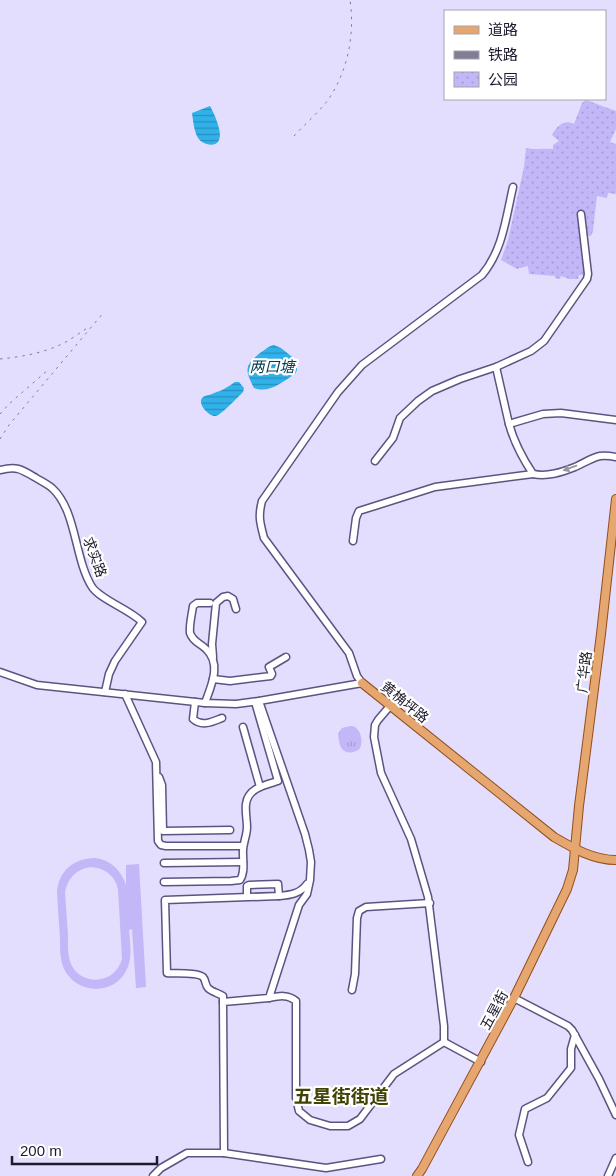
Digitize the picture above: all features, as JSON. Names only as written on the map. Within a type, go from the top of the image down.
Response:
[{"type":"main road","name":"广华路","points":[[575,849],[613,550],[616,499]]},
{"type":"main road","name":"黄桷坪路","points":[[362,683],[554,837],[592,856],[616,860]]},
{"type":"main road","name":"五星街","points":[[417,1176],[514,998],[567,889],[573,870],[575,849]]},
{"type":"street","points":[[362,683],[357,676],[349,653],[264,538],[259,517],[262,500],[338,392],[362,366],[489,267],[501,240],[513,187]]},
{"type":"street","points":[[375,461],[392,438],[400,418],[432,391],[531,352],[544,341],[587,279],[581,214]]},
{"type":"street","points":[[496,367],[513,437],[526,464],[534,474]]},
{"type":"street","points":[[509,424],[543,414],[561,413],[616,420]]},
{"type":"street","points":[[352,541],[358,511],[435,487],[534,474],[543,476],[575,467],[598,456],[616,457]]},
{"type":"street","name":"求实路","points":[[0,470],[11,468],[23,470],[52,488],[67,511],[83,568],[94,589],[136,616],[142,622],[109,674],[105,692]]},
{"type":"street","points":[[204,703],[215,670],[212,644],[216,603],[223,597],[228,596],[233,599],[236,609]]},
{"type":"street","points":[[210,603],[197,603],[193,606],[190,632],[193,639],[206,648],[213,658]]},
{"type":"street","points":[[213,679],[230,681],[271,676],[269,667],[286,658]]},
{"type":"street","name":"黄桷坪路","points":[[0,672],[37,685],[204,703],[236,704],[362,683]]},
{"type":"street","points":[[125,694],[156,762],[158,841],[161,845],[242,846]]},
{"type":"street","points":[[195,702],[192,719],[197,723],[205,724],[222,718]]},
{"type":"street","points":[[164,882],[240,880],[243,876],[242,846],[247,829],[246,804],[251,792],[278,781],[257,702]]},
{"type":"street","points":[[257,702],[305,834],[311,862],[310,880],[306,894],[299,906],[270,998]]},
{"type":"street","points":[[390,706],[378,720],[374,731],[378,761],[384,782],[411,839],[430,903],[444,1026],[444,1042]]},
{"type":"street","points":[[243,727],[260,787]]},
{"type":"street","points":[[156,769],[162,785],[163,831],[230,830]]},
{"type":"street","points":[[164,863],[243,862]]},
{"type":"street","points":[[224,1153],[222,996],[206,986],[202,976],[195,974],[167,974],[165,900],[295,894],[304,889],[310,880]]},
{"type":"street","points":[[247,896],[247,886],[249,885],[278,884],[279,896]]},
{"type":"street","points":[[352,990],[355,974],[357,918],[359,911],[366,907],[430,903]]},
{"type":"street","points":[[223,1002],[281,996],[291,997],[296,1001],[296,1098],[300,1111],[310,1120],[330,1126],[348,1126],[360,1119],[394,1074],[444,1042]]},
{"type":"street","points":[[514,998],[568,1026],[572,1030],[616,1115]]},
{"type":"street","points":[[528,1162],[519,1135],[525,1110],[547,1098],[571,1068],[571,1049],[575,1035]]},
{"type":"street","points":[[444,1042],[480,1062]]},
{"type":"street","points":[[153,1176],[161,1168],[187,1153],[224,1153],[326,1168],[380,1159]]},
{"type":"street","points":[[608,1176],[616,1158]]},
{"type":"green space","points":[[586,100],[616,111],[616,129],[610,142],[616,144],[616,194],[608,193],[607,198],[597,196],[593,231],[591,236],[584,236],[582,244],[585,275],[579,275],[578,279],[569,279],[561,276],[560,279],[555,278],[555,276],[529,274],[528,266],[517,269],[501,260],[508,240],[524,167],[526,148],[553,149],[553,145],[559,141],[552,135],[554,132],[564,123],[574,124],[582,103]]},
{"type":"green space","points":[[350,726],[358,730],[361,743],[358,750],[346,752],[341,748],[338,734],[342,728]]},
{"type":"green space","points":[[87,859],[101,859],[111,863],[118,870],[126,885],[126,865],[139,864],[146,987],[136,988],[132,929],[129,930],[130,962],[126,971],[113,985],[95,989],[85,987],[70,977],[64,969],[60,951],[58,885],[68,868]],"holes":[[[86,868],[96,868],[109,873],[117,884],[122,959],[112,974],[97,980],[88,979],[80,975],[74,970],[70,962],[65,892],[68,882],[77,872]]]},
{"type":"water","points":[[210,106],[220,133],[217,143],[211,145],[199,139],[195,131],[192,113]]},
{"type":"water","name":"两口塘","points":[[274,345],[296,360],[297,370],[295,374],[275,386],[265,389],[254,388],[249,377],[249,365],[260,353]]},
{"type":"water","points":[[235,382],[239,382],[244,388],[243,392],[230,406],[216,416],[207,412],[201,403],[203,397],[220,391]]},
{"type":"railway","points":[[294,136],[328,100],[341,77],[351,39],[350,0]]},
{"type":"railway","points":[[0,439],[9,425],[104,312]]},
{"type":"railway","points":[[0,359],[24,356],[47,350],[86,329]]},
{"type":"railway","points":[[0,414],[49,369]]},
{"type":"district","name":"五星街街道","points":[[341,1096]]}]
